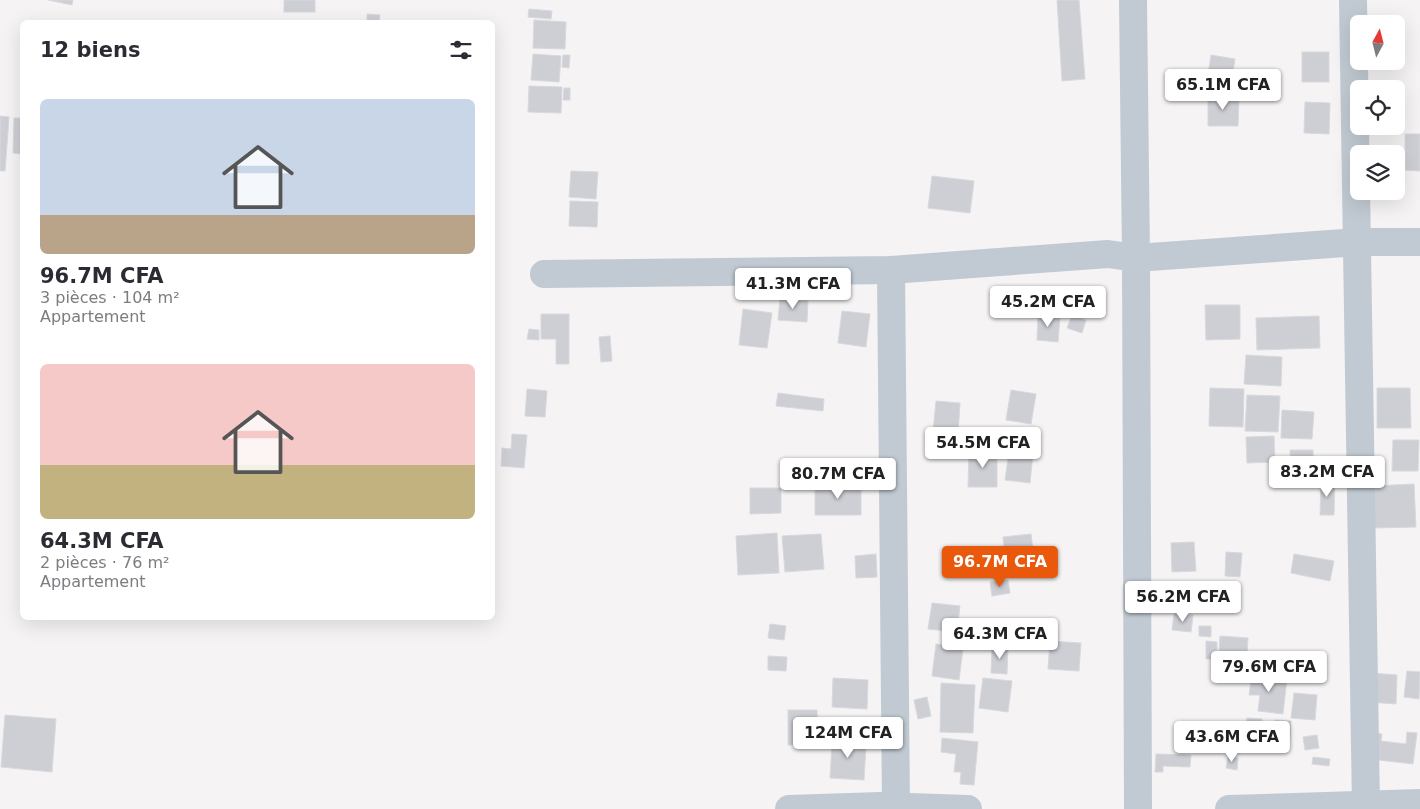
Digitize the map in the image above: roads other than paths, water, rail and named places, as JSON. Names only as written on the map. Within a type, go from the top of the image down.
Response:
[{"type":"street","points":[[1133,0],[1138,809]]},
{"type":"street","points":[[1354,0],[1366,806]]},
{"type":"street","points":[[544,274],[891,270],[1108,254],[1136,258],[1358,242],[1420,242]]},
{"type":"street","points":[[891,270],[896,808]]},
{"type":"street","points":[[1229,809],[1420,803]]},
{"type":"street","points":[[789,809],[968,809]]}]
